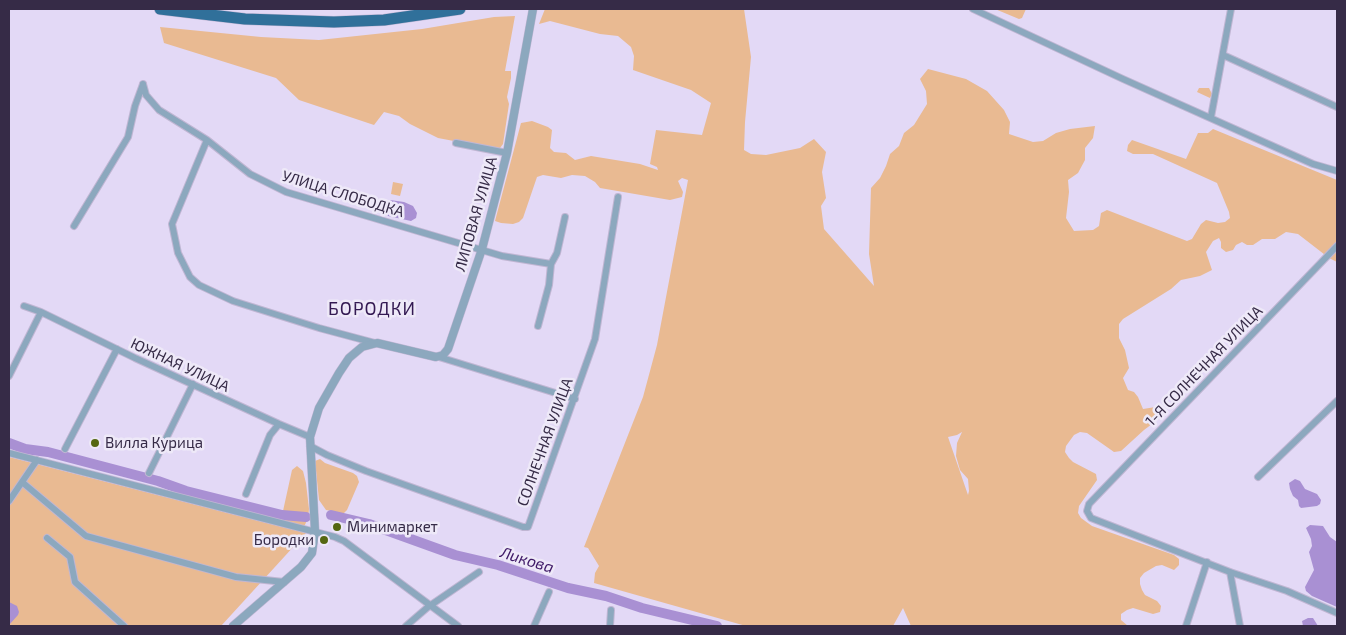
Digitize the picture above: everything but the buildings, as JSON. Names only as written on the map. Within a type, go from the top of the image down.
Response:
[{"type":"highway","points":[[160,9],[245,19],[334,22],[384,20],[460,9]]},
{"type":"street","name":"ЛИПОВАЯ УЛИЦА","points":[[439,357],[445,353],[450,344],[482,249],[507,154],[533,9]]},
{"type":"street","points":[[973,9],[1312,164],[1337,171]]},
{"type":"street","points":[[1211,117],[1231,9]]},
{"type":"street","points":[[1223,55],[1337,107]]},
{"type":"street","name":"УЛИЦА СЛОБОДКА","points":[[74,226],[128,137],[135,106],[143,84],[146,95],[159,110],[207,140],[250,174],[286,192],[502,256],[551,264]]},
{"type":"street","points":[[207,140],[172,224],[178,254],[190,277],[199,285],[233,301],[319,328],[439,357],[574,399]]},
{"type":"street","points":[[456,143],[507,154]]},
{"type":"street","name":"СОЛНЕЧНАЯ УЛИЦА","points":[[310,441],[327,456],[366,471],[526,527],[529,525],[596,339],[618,197]]},
{"type":"street","points":[[538,326],[549,285],[551,264],[557,254],[565,217]]},
{"type":"street","name":"1-Я СОЛНЕЧНАЯ УЛИЦА","points":[[1207,562],[1092,518],[1087,512],[1089,504],[1337,246]]},
{"type":"street","name":"ЮЖНАЯ УЛИЦА","points":[[24,306],[41,312],[279,424],[310,441]]},
{"type":"street","points":[[9,376],[41,312]]},
{"type":"street","points":[[234,626],[301,567],[312,553],[316,531],[310,441],[319,408],[349,358],[362,347],[376,343]]},
{"type":"street","points":[[65,449],[117,349]]},
{"type":"street","points":[[149,473],[193,384]]},
{"type":"street","points":[[1258,477],[1337,401]]},
{"type":"street","points":[[246,494],[270,435],[279,424]]},
{"type":"street","points":[[9,453],[316,531],[344,541],[458,626]]},
{"type":"street","points":[[9,501],[37,460]]},
{"type":"street","points":[[22,482],[86,536],[236,577],[284,582]]},
{"type":"street","points":[[47,538],[70,557],[75,582],[124,626]]},
{"type":"street","points":[[1186,626],[1207,562],[1230,572],[1287,591],[1337,612]]},
{"type":"street","points":[[406,626],[479,572]]},
{"type":"street","points":[[1230,572],[1240,626]]},
{"type":"street","points":[[534,626],[549,592]]},
{"type":"street","points":[[610,626],[611,610]]},
{"type":"shaded area","points":[[545,9],[744,9],[751,57],[744,150],[751,154],[766,155],[800,148],[814,139],[826,152],[822,172],[826,198],[821,206],[824,229],[874,286],[869,254],[871,188],[880,178],[890,154],[899,146],[904,133],[914,125],[927,104],[926,91],[920,79],[928,69],[966,79],[987,91],[1004,110],[1010,122],[1009,134],[1033,142],[1043,141],[1056,133],[1070,129],[1095,126],[1093,138],[1085,148],[1085,160],[1078,173],[1068,180],[1069,192],[1066,218],[1074,231],[1093,230],[1099,226],[1101,213],[1107,210],[1187,241],[1192,239],[1201,224],[1206,220],[1218,223],[1225,222],[1230,218],[1217,183],[1153,154],[1133,154],[1127,151],[1128,145],[1132,140],[1186,159],[1198,133],[1208,133],[1213,129],[1337,180],[1337,262],[1298,234],[1286,232],[1275,239],[1262,239],[1253,245],[1247,245],[1242,242],[1236,245],[1233,250],[1226,252],[1221,248],[1219,238],[1213,241],[1206,252],[1212,270],[1200,276],[1181,280],[1171,289],[1123,319],[1119,324],[1119,338],[1125,350],[1129,368],[1123,378],[1128,390],[1134,392],[1138,397],[1143,409],[1162,406],[1164,412],[1160,418],[1121,451],[1114,452],[1087,433],[1080,432],[1074,435],[1066,446],[1065,452],[1073,462],[1096,474],[1097,480],[1079,506],[1078,513],[1081,518],[1092,526],[1174,555],[1179,559],[1179,565],[1174,570],[1162,565],[1156,566],[1144,573],[1140,578],[1142,590],[1145,595],[1157,601],[1161,606],[1160,612],[1153,614],[1133,608],[1127,610],[1121,614],[1121,620],[1128,626],[911,626],[903,608],[893,626],[746,626],[594,583],[595,573],[599,566],[588,548],[584,547],[643,397],[657,345],[688,180],[682,178],[678,181],[683,192],[682,197],[670,200],[600,188],[595,182],[585,176],[572,175],[561,178],[543,175],[537,177],[523,218],[519,222],[513,224],[495,221],[521,123],[532,121],[548,127],[552,130],[550,148],[554,152],[566,153],[575,160],[591,156],[640,164],[658,170],[657,167],[650,164],[656,130],[702,135],[711,103],[691,90],[633,70],[634,56],[631,47],[618,36],[600,34],[550,21],[539,24]],"holes":[[[962,432],[957,443],[956,456],[960,470],[968,479],[968,495],[948,437]]]},
{"type":"shaded area","points":[[995,9],[1026,9],[1022,18],[1019,19]]},
{"type":"shaded area","points":[[515,16],[505,71],[511,71],[507,97],[509,104],[503,144],[500,148],[496,149],[438,138],[410,124],[399,116],[384,112],[374,125],[299,100],[276,78],[164,43],[160,27],[261,37],[319,40],[422,29],[494,17]]},
{"type":"shaded area","points":[[1199,88],[1209,88],[1212,94],[1210,98],[1197,92]]},
{"type":"shaded area","points":[[393,182],[403,184],[400,196],[391,194]]},
{"type":"shaded area","points":[[390,200],[404,202],[413,206],[417,213],[416,218],[411,221],[388,216],[385,210]]},
{"type":"shaded area","points":[[9,457],[306,533],[221,626],[9,626]]},
{"type":"shaded area","points":[[320,459],[325,463],[357,476],[359,482],[347,510],[343,514],[326,510],[319,500],[315,461]]},
{"type":"shaded area","points":[[297,466],[303,471],[309,509],[304,527],[261,514],[253,508],[256,506],[283,511],[292,470]]},
{"type":"shaded area","points":[[1295,479],[1300,481],[1305,489],[1317,494],[1321,500],[1320,504],[1301,508],[1299,506],[1298,500],[1293,496],[1289,483]]},
{"type":"shaded area","points":[[1310,525],[1323,526],[1330,537],[1337,542],[1337,607],[1312,596],[1306,591],[1305,587],[1314,570],[1309,552],[1312,546],[1311,539],[1306,528]]},
{"type":"shaded area","points":[[9,602],[17,606],[19,612],[9,625]]},
{"type":"shaded area","points":[[1313,618],[1318,626],[1303,626],[1302,621]]},
{"type":"waterway","name":"Ликова","points":[[9,443],[25,449],[48,452],[158,481],[186,491],[282,515],[306,517]]},
{"type":"waterway","name":"Ликова","points":[[331,515],[369,524],[455,555],[498,565],[568,588],[606,596],[642,608],[717,626]]},
{"type":"place","name":"Вилла Курица","points":[[95,443]]},
{"type":"place","name":"Минимаркет","points":[[337,527]]},
{"type":"place","name":"Бородки","points":[[324,540]]},
{"type":"district","name":"БОРОДКИ","points":[[372,309]]}]
